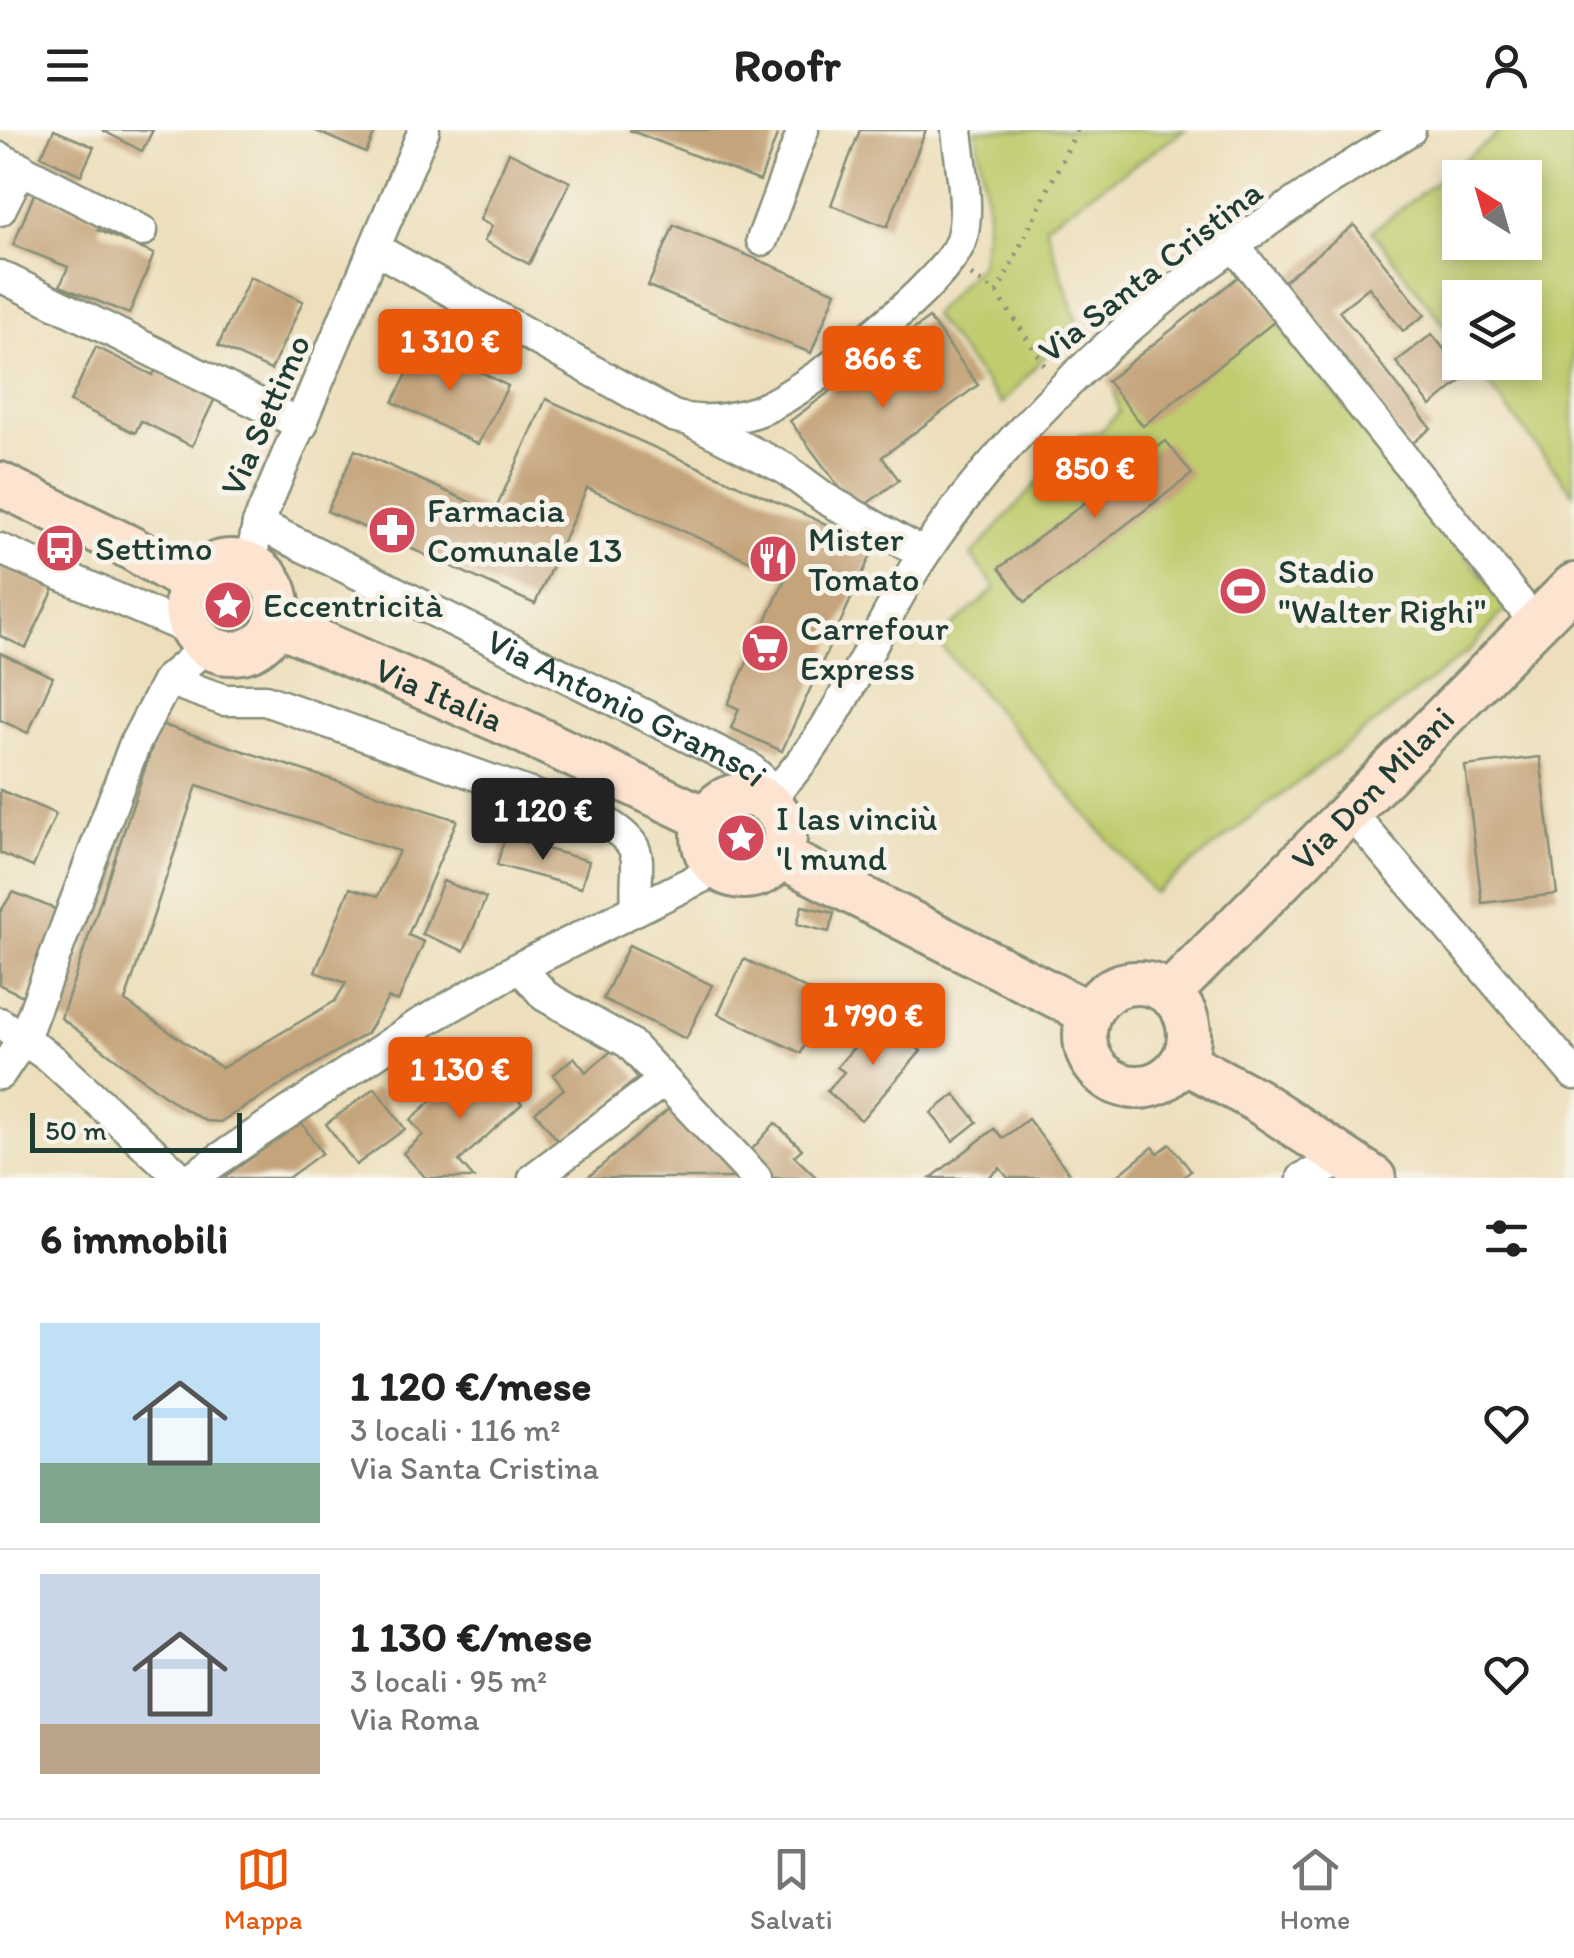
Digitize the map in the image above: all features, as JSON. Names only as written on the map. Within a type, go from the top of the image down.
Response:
[{"type":"street","name":"Via Settimo","points":[[254,544],[424,130]]},
{"type":"street","points":[[762,240],[804,130]]},
{"type":"street","points":[[693,422],[759,411],[908,308],[951,263],[962,237],[965,205],[957,130]]},
{"type":"street","name":"Via Santa Cristina","points":[[771,797],[842,703],[924,554],[1032,414],[1142,316],[1330,178],[1410,130]]},
{"type":"street","points":[[0,210],[10,163],[142,231]]},
{"type":"street","points":[[1236,248],[1537,624]]},
{"type":"street","points":[[376,250],[673,416],[693,422],[784,468],[826,499],[924,554]]},
{"type":"street","points":[[0,276],[302,426]]},
{"type":"street","points":[[0,484],[131,548],[193,584]]},
{"type":"street","points":[[202,640],[186,606],[193,584],[212,566],[237,562],[254,544]]},
{"type":"street","points":[[0,549],[226,653],[256,647],[276,623],[277,595],[262,572],[254,544]]},
{"type":"street","name":"Via Antonio Gramsci","points":[[254,544],[748,766],[771,797]]},
{"type":"street","name":"Via Don Milani","points":[[1170,993],[1574,585]]},
{"type":"street","name":"Via Italia","points":[[276,623],[516,728],[706,819]]},
{"type":"street","points":[[0,1074],[12,1030],[135,742],[168,680],[190,659],[202,640]]},
{"type":"street","points":[[168,680],[224,700],[265,700],[598,818],[634,843],[641,863],[636,879],[637,909]]},
{"type":"street","points":[[732,797],[771,797],[784,826],[780,856],[757,876],[737,877],[718,869],[705,851],[706,819],[721,802],[732,797]]},
{"type":"street","points":[[1350,812],[1574,1074]]},
{"type":"street","points":[[780,856],[1089,1014]]},
{"type":"street","points":[[192,1178],[418,1025],[520,967],[718,869]]},
{"type":"street","points":[[520,967],[545,996],[629,1043],[756,1178]]},
{"type":"street","points":[[1125,984],[1148,984],[1170,993],[1189,1024],[1183,1061],[1156,1084],[1122,1085],[1094,1064],[1084,1030],[1089,1014],[1103,994],[1125,984]]},
{"type":"street","points":[[12,1030],[180,1178]]},
{"type":"street","points":[[1183,1061],[1360,1168]]},
{"type":"street","points":[[534,1178],[662,1082]]},
{"type":"street","points":[[1303,1178],[1360,1168]]},
{"type":"path","points":[[997,293],[1076,130]]},
{"type":"path","points":[[951,263],[997,293],[1060,389]]},
{"type":"green space","points":[[976,130],[1185,130],[1045,225],[1077,320],[1002,404],[932,315],[981,263],[988,210]]},
{"type":"green space","points":[[1503,130],[1574,130],[1573,493],[1485,380],[1542,380],[1542,280],[1442,280],[1442,322],[1372,231],[1442,177],[1442,260],[1542,260],[1542,160],[1464,160]]},
{"type":"green space","name":"Stadio \"Walter Righi\"","points":[[1245,283],[1507,607],[1471,649],[1154,893],[936,640],[996,588],[971,556],[1081,434],[1101,431],[1119,412],[1114,390]]},
{"type":"building","points":[[54,130],[94,147],[81,175],[41,156]]},
{"type":"building","points":[[102,130],[153,130],[142,151]]},
{"type":"building","points":[[314,130],[376,130],[366,153]]},
{"type":"building","points":[[629,130],[779,130],[760,181]]},
{"type":"building","points":[[860,130],[926,130],[887,227],[831,205]]},
{"type":"building","points":[[509,152],[570,182],[529,264],[484,241],[492,226],[480,220]]},
{"type":"building","points":[[35,192],[103,220],[98,230],[154,254],[129,314],[60,286],[68,267],[13,245]]},
{"type":"building","points":[[674,225],[836,292],[811,353],[648,286]]},
{"type":"building","points":[[1354,225],[1425,315],[1403,331],[1369,287],[1339,311],[1431,428],[1408,447],[1275,288]]},
{"type":"building","points":[[1243,273],[1279,318],[1143,426],[1107,381]]},
{"type":"building","points":[[250,277],[303,301],[271,370],[218,346]]},
{"type":"building","points":[[929,318],[978,385],[882,457],[899,480],[857,511],[790,421]]},
{"type":"building","points":[[1432,334],[1442,347],[1442,380],[1462,380],[1431,406],[1396,362]]},
{"type":"building","points":[[423,343],[508,386],[478,444],[393,402]]},
{"type":"building","points":[[96,347],[153,375],[159,363],[218,392],[192,446],[141,421],[135,433],[70,402]]},
{"type":"building","points":[[546,399],[875,546],[782,751],[731,728],[739,709],[728,704],[786,577],[587,488],[535,604],[327,511],[355,450],[494,513]]},
{"type":"building","points":[[1166,441],[1192,474],[1025,602],[999,568]]},
{"type":"building","points":[[0,564],[54,589],[26,648],[0,636]]},
{"type":"building","points":[[0,653],[53,677],[28,733],[0,720]]},
{"type":"building","points":[[160,724],[457,820],[408,935],[424,942],[398,1001],[388,998],[367,1033],[220,1122],[206,1121],[176,1104],[61,1018]],"holes":[[[197,785],[399,851],[378,896],[350,888],[315,972],[346,983],[335,1001],[222,1068],[125,1001]]]},
{"type":"building","points":[[1540,757],[1557,894],[1482,903],[1465,766]]},
{"type":"building","points":[[0,790],[56,814],[33,867],[0,853]]},
{"type":"building","points":[[505,837],[589,861],[581,888],[497,865]]},
{"type":"building","points":[[443,881],[486,898],[464,951],[422,934]]},
{"type":"building","points":[[13,892],[65,913],[23,996],[0,985],[0,912]]},
{"type":"building","points":[[802,906],[834,913],[829,932],[797,924]]},
{"type":"building","points":[[629,945],[712,985],[686,1039],[603,999]]},
{"type":"building","points":[[744,959],[827,999],[801,1053],[718,1014]]},
{"type":"building","points":[[881,1016],[921,1051],[861,1120],[827,1091],[844,1072],[837,1067]]},
{"type":"building","points":[[614,1049],[638,1078],[559,1142],[535,1112],[564,1089],[553,1075],[574,1057],[586,1072]]},
{"type":"building","points":[[480,1057],[522,1104],[459,1161],[474,1178],[426,1178],[403,1153],[423,1135],[410,1120]]},
{"type":"building","points":[[375,1088],[405,1129],[356,1165],[326,1124]]},
{"type":"building","points":[[955,1094],[977,1122],[953,1141],[931,1113]]},
{"type":"building","points":[[670,1108],[748,1178],[587,1178]]},
{"type":"building","points":[[1028,1119],[1070,1174],[1064,1178],[1008,1178],[1000,1168],[988,1178],[931,1178],[994,1129],[1003,1138]]},
{"type":"building","points":[[301,1122],[322,1153],[288,1178],[223,1178]]},
{"type":"building","points":[[775,1123],[802,1149],[794,1156],[817,1178],[772,1178],[748,1154]]},
{"type":"building","points":[[1170,1144],[1191,1171],[1182,1178],[1115,1178],[1153,1147],[1158,1153]]},
{"type":"place","name":"Farmacia Comunale 13","points":[[392,530]]},
{"type":"place","name":"Settimo","points":[[60,548]]},
{"type":"place","name":"Mister Tomato","points":[[773,559]]},
{"type":"place","name":"Stadio \"Walter Righi\"","points":[[1243,591]]},
{"type":"place","name":"Eccentricità","points":[[228,605]]},
{"type":"place","name":"Carrefour Express","points":[[765,648]]},
{"type":"place","name":"I las vinciù 'l mund","points":[[741,838]]}]
